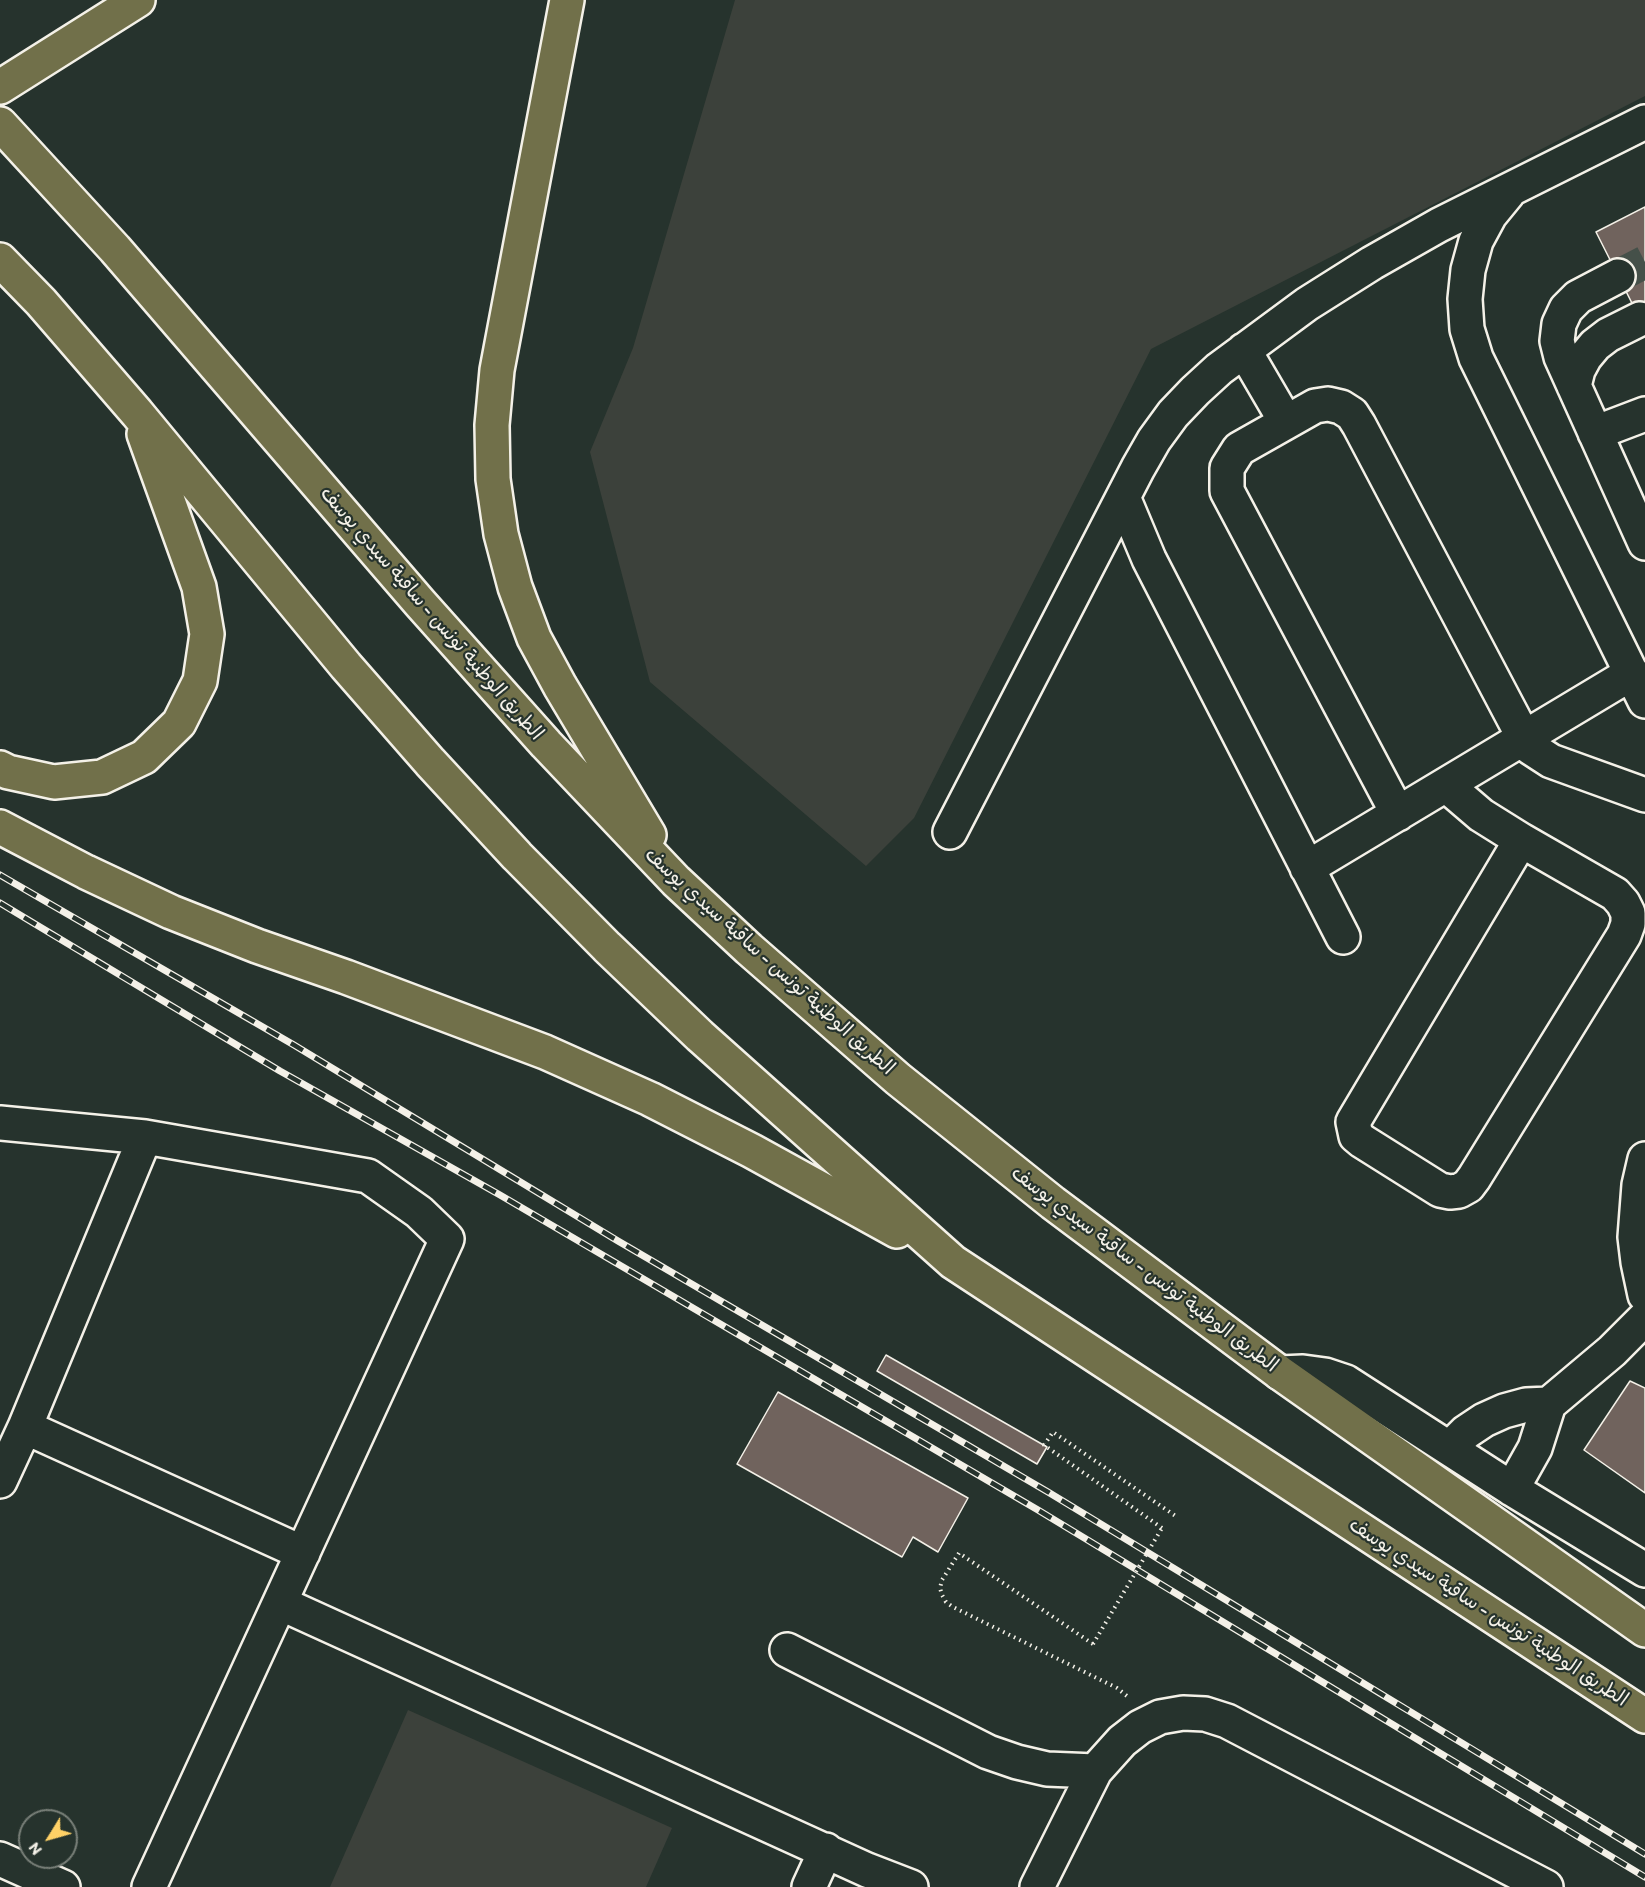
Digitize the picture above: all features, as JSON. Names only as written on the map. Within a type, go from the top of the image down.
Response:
[{"type":"highway","points":[[0,87],[138,0]]},
{"type":"highway","points":[[567,0],[497,370],[492,425],[493,479],[503,544],[515,587],[534,638],[676,881]]},
{"type":"highway","name":"الطريق الوطنية تونس - ساقية سيدي يوسف","points":[[0,124],[115,249],[482,674],[676,881],[822,1014],[915,1093],[1053,1203],[1280,1373],[1645,1630]]},
{"type":"highway","name":"الطريق الوطنية تونس - ساقية سيدي يوسف","points":[[0,260],[41,302],[137,413],[346,666],[517,856],[700,1036],[953,1262],[1645,1716]]},
{"type":"highway","points":[[0,768],[54,783],[102,777],[144,757],[179,723],[200,681],[207,634],[199,587],[137,413]]},
{"type":"highway","points":[[0,827],[86,872],[171,912],[545,1052],[608,1080],[752,1151],[953,1262]]},
{"type":"street","points":[[950,832],[1154,440],[1173,414],[1195,391],[1244,350],[1307,304],[1372,263],[1440,225],[1645,122]]},
{"type":"street","points":[[1307,868],[1524,738],[1638,687],[1476,358],[1467,329],[1465,299],[1473,250],[1490,215],[1509,192]]},
{"type":"street","points":[[1618,276],[1578,297],[1566,309],[1559,324],[1557,341],[1561,357],[1595,433],[1641,525]]},
{"type":"street","points":[[1574,386],[1578,370],[1595,345],[1608,335],[1640,319]]},
{"type":"street","points":[[1244,350],[1286,422]]},
{"type":"street","points":[[1398,814],[1227,491],[1227,468],[1232,458],[1248,443],[1315,406],[1341,407],[1352,414],[1531,748],[1551,761],[1645,795]]},
{"type":"street","points":[[1595,433],[1645,414]]},
{"type":"street","points":[[1123,497],[1149,559],[1343,937]]},
{"type":"street","points":[[1446,784],[1481,815],[1615,894],[1628,913],[1628,924],[1624,935],[1474,1178],[1468,1186],[1459,1191],[1440,1190],[1362,1141],[1356,1136],[1353,1122],[1521,840]]},
{"type":"street","points":[[0,1123],[145,1137],[368,1176],[419,1212],[447,1239],[149,1887]]},
{"type":"street","points":[[0,1481],[145,1137]]},
{"type":"street","points":[[1645,1160],[1639,1185],[1635,1237],[1645,1295]]},
{"type":"street","points":[[1512,1489],[1535,1448],[1549,1404],[1612,1351],[1645,1318]]},
{"type":"street","points":[[1280,1373],[1303,1372],[1325,1375],[1347,1382],[1512,1489],[1645,1570]]},
{"type":"street","points":[[1450,1448],[1475,1426],[1504,1411],[1526,1405],[1549,1404]]},
{"type":"street","points":[[25,1426],[303,1553]]},
{"type":"street","points":[[280,1603],[867,1870],[911,1887]]},
{"type":"street","points":[[787,1650],[988,1752],[1047,1769],[1095,1771]]},
{"type":"street","points":[[1037,1887],[1095,1771],[1122,1741],[1140,1727],[1160,1717],[1183,1713],[1205,1714],[1227,1721],[1546,1887]]},
{"type":"street","points":[[809,1887],[826,1850]]},
{"type":"street","points":[[0,1859],[63,1887]]},
{"type":"path","points":[[1140,1727],[1134,1704],[1117,1688],[952,1607],[942,1595],[942,1580],[959,1553],[1093,1644],[1162,1528],[1044,1445],[1053,1432],[1177,1517]]},
{"type":"shaded area","points":[[735,0],[1645,0],[1645,96],[1151,349],[914,818],[866,866],[650,682],[590,452],[633,348]]},
{"type":"shaded area","points":[[408,1710],[672,1828],[646,1887],[330,1887]]},
{"type":"building","points":[[1645,207],[1645,329],[1596,232]]},
{"type":"building","points":[[886,1355],[1047,1447],[1037,1464],[877,1371]]},
{"type":"building","points":[[1630,1381],[1645,1388],[1645,1493],[1584,1450]]},
{"type":"building","points":[[778,1392],[968,1498],[938,1552],[913,1537],[902,1557],[737,1464]]},
{"type":"tunnel","points":[[1618,276],[1645,262]]},
{"type":"railway","points":[[0,875],[294,1045],[618,1241],[1048,1492],[1645,1854]]},
{"type":"railway","points":[[0,903],[280,1071],[500,1195],[1038,1510],[1645,1877]]}]
